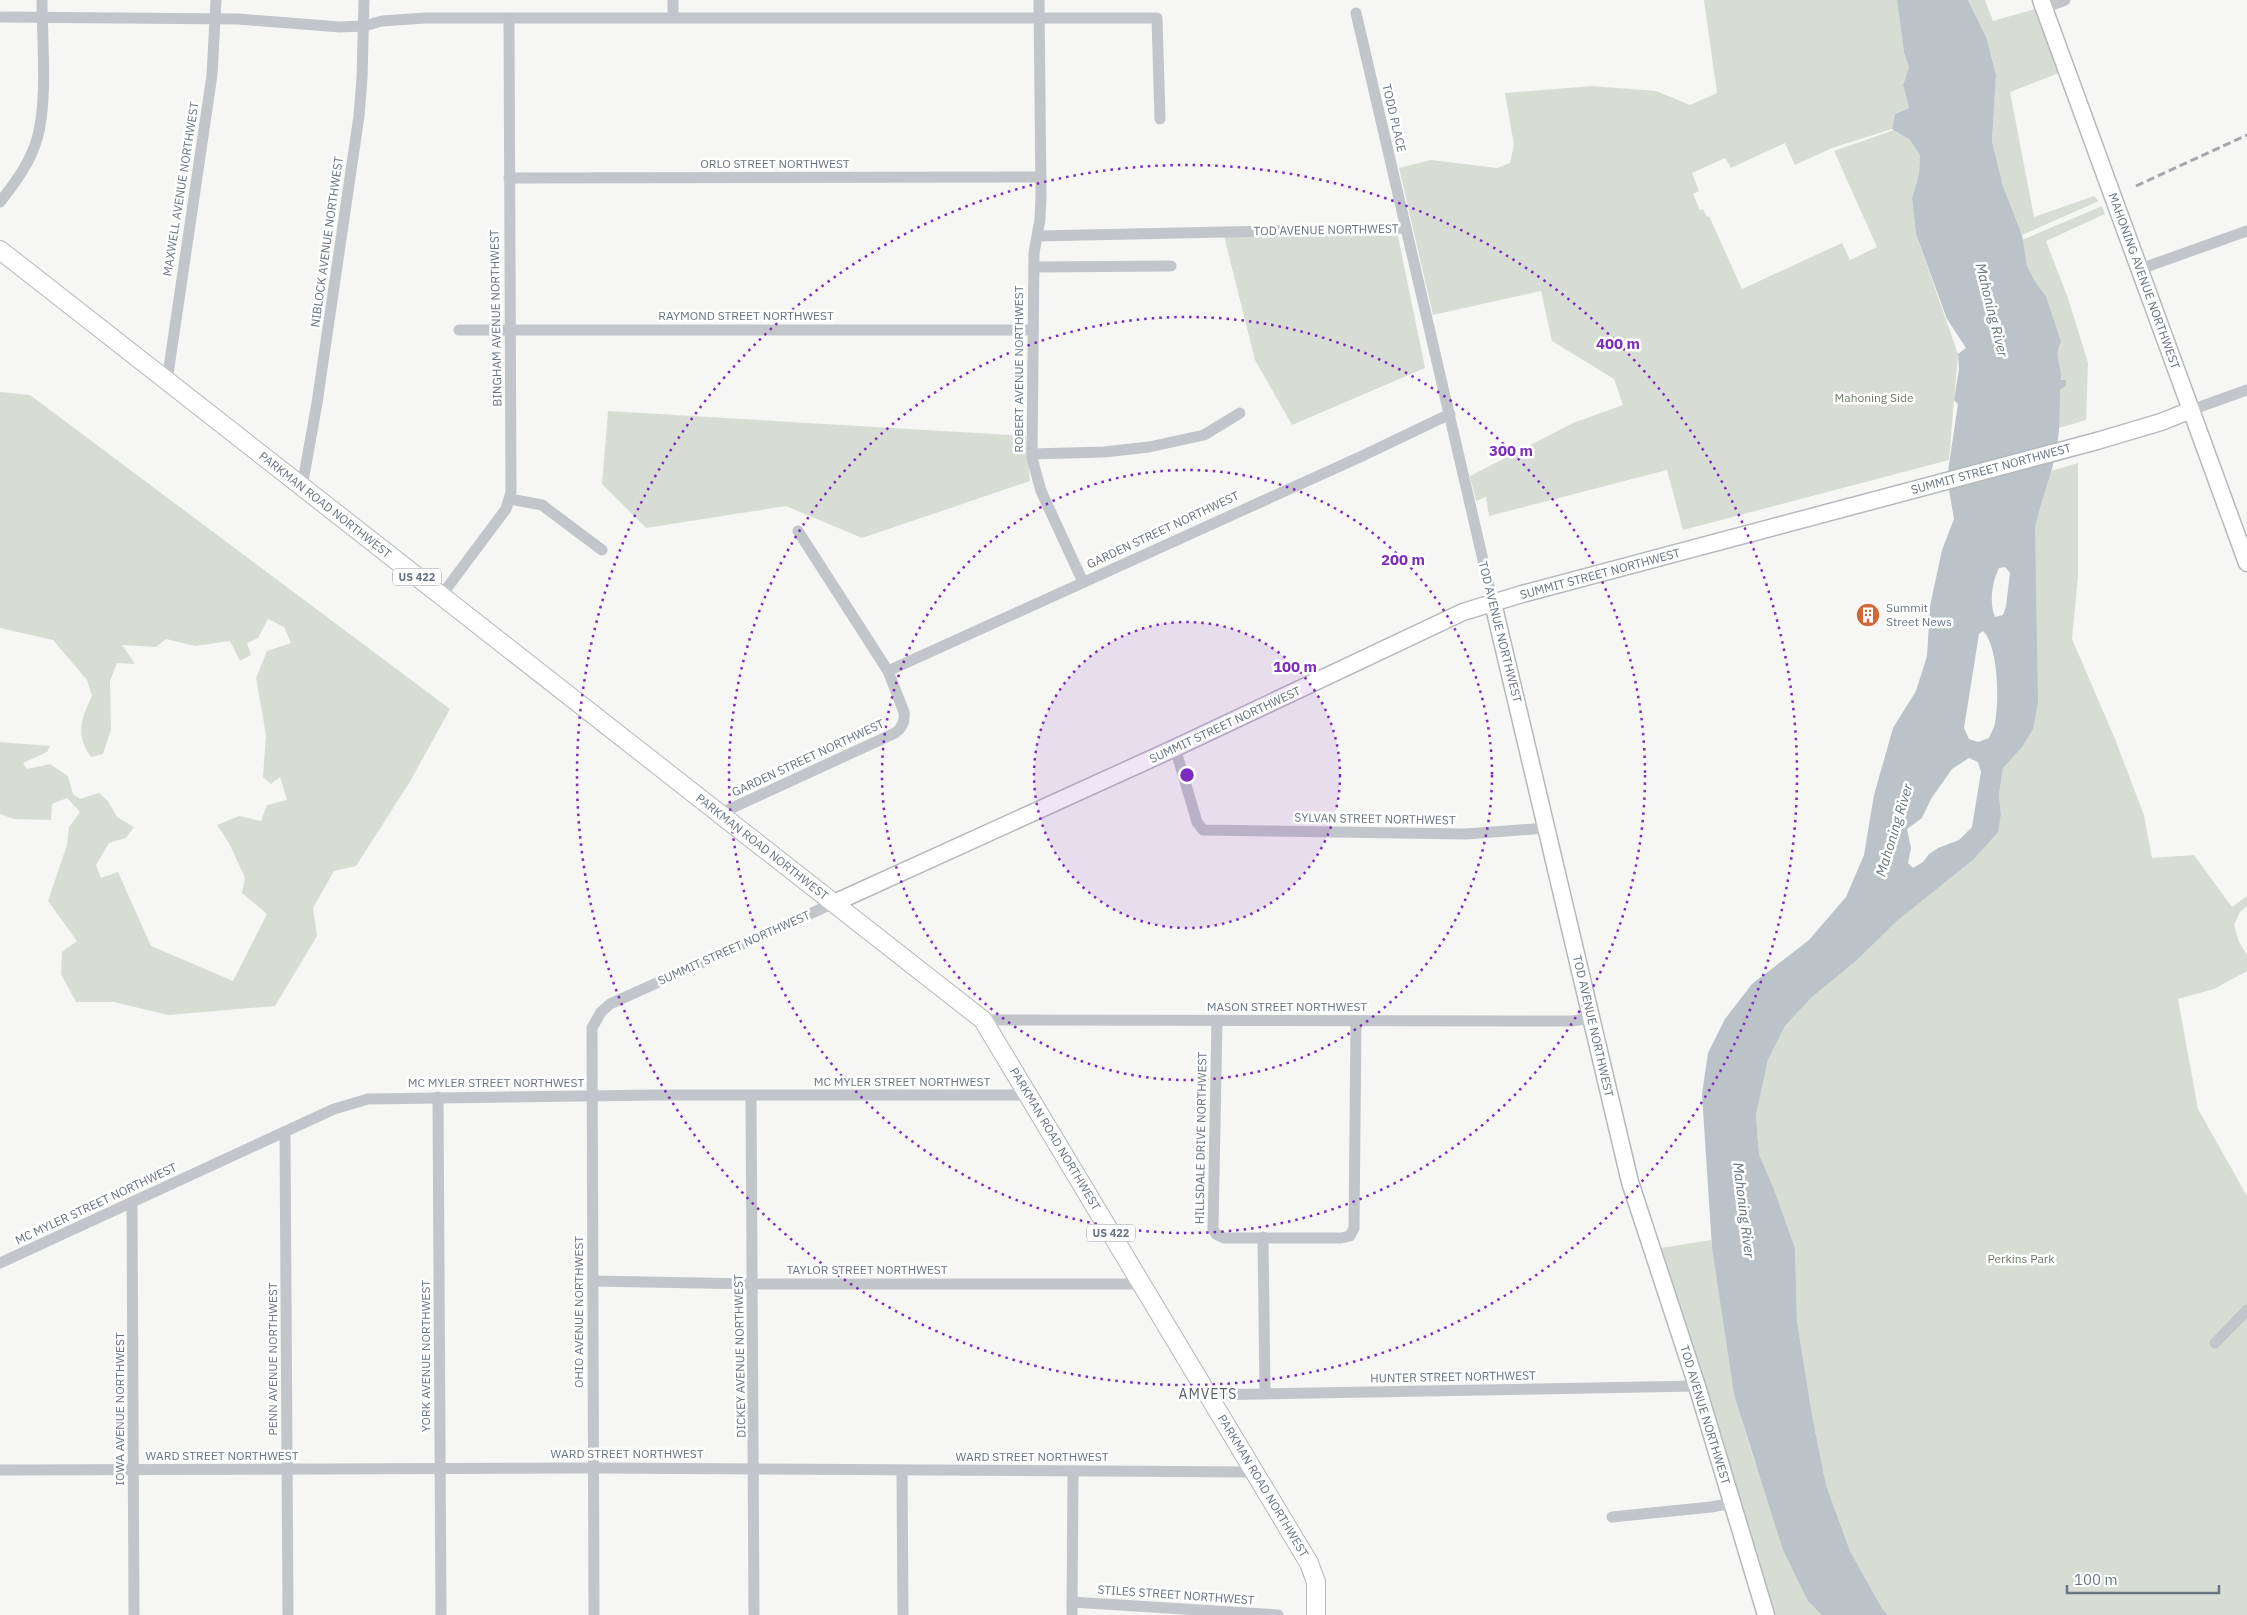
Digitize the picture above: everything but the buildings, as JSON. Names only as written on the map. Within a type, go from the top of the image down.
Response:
[{"type":"main road","name":"MAHONING AVENUE NORTHWEST","points":[[2042,4],[2246,560]]},
{"type":"main road","name":"PARKMAN ROAD NORTHWEST","points":[[0,250],[983,1020],[1310,1563],[1316,1582],[1316,1615]]},
{"type":"main road","name":"SUMMIT STREET NORTHWEST","points":[[834,903],[1175,748],[1446,620],[1493,603],[2097,441],[2161,422],[2191,410]]},
{"type":"main road","name":"TOD AVENUE NORTHWEST","points":[[1493,603],[1630,1182],[1697,1386],[1766,1615]]},
{"type":"street","points":[[0,202],[26,164],[37,139],[41,122],[42,0]]},
{"type":"street","name":"MAXWELL AVENUE NORTHWEST","points":[[167,381],[212,75],[216,0]]},
{"type":"street","name":"NIBLOCK AVENUE NORTHWEST","points":[[302,487],[317,404],[359,116],[364,0]]},
{"type":"street","points":[[673,0],[673,17]]},
{"type":"street","points":[[1038,236],[1041,177],[1039,0]]},
{"type":"street","points":[[2042,4],[2066,0]]},
{"type":"street","name":"TODD PLACE","points":[[1356,14],[1406,228]]},
{"type":"street","points":[[0,17],[216,18],[364,26],[404,18],[1157,18],[1160,119]]},
{"type":"street","name":"BINGHAM AVENUE NORTHWEST","points":[[509,18],[510,499]]},
{"type":"street","name":"ORLO STREET NORTHWEST","points":[[509,178],[1041,177]]},
{"type":"street","name":"TOD AVENUE NORTHWEST","points":[[1038,236],[1406,228],[1493,603]]},
{"type":"street","points":[[2140,269],[2247,231]]},
{"type":"street","name":"ROBERT AVENUE NORTHWEST","points":[[1038,236],[1034,267],[1032,454],[1034,469],[1041,491],[1083,582]]},
{"type":"street","points":[[1034,267],[1171,266]]},
{"type":"street","name":"RAYMOND STREET NORTHWEST","points":[[459,330],[1033,330]]},
{"type":"street","name":"SUMMIT STREET NORTHWEST","points":[[2191,410],[2247,390]]},
{"type":"street","points":[[1032,454],[1104,452],[1148,447],[1204,435],[1240,413]]},
{"type":"street","name":"GARDEN STREET NORTHWEST","points":[[719,814],[895,733],[904,723],[904,712],[888,671],[1450,414]]},
{"type":"street","points":[[441,596],[506,509],[510,499],[542,505],[602,550]]},
{"type":"street","points":[[798,530],[888,671]]},
{"type":"street","name":"SYLVAN STREET NORTHWEST","points":[[1175,748],[1197,822],[1203,830],[1466,834],[1547,828]]},
{"type":"street","name":"SUMMIT STREET NORTHWEST","points":[[600,1012],[610,1004],[834,903]]},
{"type":"street","name":"OHIO AVENUE NORTHWEST","points":[[594,1615],[591,1096],[592,1032],[600,1012]]},
{"type":"street","name":"MASON STREET NORTHWEST","points":[[983,1020],[1572,1021],[1591,1018]]},
{"type":"street","name":"HILLSDALE DRIVE NORTHWEST","points":[[1217,1020],[1213,1229],[1216,1234],[1224,1238],[1341,1238],[1350,1236],[1353,1232],[1356,1021]]},
{"type":"street","name":"MC MYLER STREET NORTHWEST","points":[[0,1263],[355,1101],[391,1097],[1028,1095]]},
{"type":"street","name":"DICKEY AVENUE NORTHWEST","points":[[751,1096],[754,1615]]},
{"type":"street","name":"YORK AVENUE NORTHWEST","points":[[438,1097],[441,1615]]},
{"type":"street","name":"PENN AVENUE NORTHWEST","points":[[285,1132],[288,1615]]},
{"type":"street","name":"IOWA AVENUE NORTHWEST","points":[[132,1202],[134,1615]]},
{"type":"street","points":[[1264,1238],[1265,1393]]},
{"type":"street","name":"TAYLOR STREET NORTHWEST","points":[[593,1281],[753,1284],[1141,1284]]},
{"type":"street","points":[[2215,1343],[2247,1310]]},
{"type":"street","name":"HUNTER STREET NORTHWEST","points":[[1208,1395],[1697,1386]]},
{"type":"street","name":"WARD STREET NORTHWEST","points":[[0,1470],[594,1468],[1254,1472]]},
{"type":"street","points":[[902,1470],[903,1615]]},
{"type":"street","points":[[1072,1615],[1073,1471]]},
{"type":"street","points":[[1612,1516],[1711,1507],[1733,1503]]},
{"type":"street","name":"STILES STREET NORTHWEST","points":[[1072,1602],[1278,1615]]},
{"type":"green space","name":"Mahoning Side","points":[[1704,0],[1897,0],[1904,53],[1909,67],[1903,85],[1909,108],[1895,114],[1892,129],[1832,148],[1795,165],[1785,143],[1731,168],[1725,158],[1692,173],[1699,191],[1693,194],[1700,210],[1703,209],[1707,217],[1709,216],[1742,289],[1842,243],[1850,260],[1877,247],[1834,151],[1894,130],[1910,140],[1920,155],[1919,174],[1912,198],[1916,234],[1958,354],[1949,460],[1683,530],[1667,470],[1489,516],[1486,497],[1476,501],[1470,476],[1573,423],[1623,405],[1614,379],[1552,341],[1541,291],[1433,315],[1399,168],[1431,160],[1497,168],[1510,163],[1514,145],[1505,93],[1592,86],[1656,91],[1690,105],[1717,93]]},
{"type":"green space","points":[[1968,0],[1985,0],[1993,21],[2035,9],[2059,73],[2010,92],[2034,217],[2094,196],[2099,201],[2022,235],[2003,186],[1992,141],[1996,75],[1987,39]]},
{"type":"green space","points":[[2102,206],[2105,214],[2046,241],[2068,298],[2088,363],[2086,420],[2059,428],[2060,390],[2066,386],[2060,377],[2057,365],[2057,353],[2060,342],[2046,296],[2027,266],[2022,240]]},
{"type":"green space","points":[[1223,232],[1398,236],[1425,368],[1292,425],[1255,360]]},
{"type":"green space","points":[[0,392],[30,395],[450,709],[411,780],[356,866],[334,871],[313,908],[317,936],[275,1006],[168,1015],[114,1002],[76,1002],[61,974],[62,952],[77,941],[48,901],[67,845],[69,827],[80,812],[67,798],[52,804],[51,820],[14,819],[0,814],[0,742],[50,746],[47,752],[23,763],[27,769],[50,764],[68,776],[73,794],[80,799],[99,793],[108,801],[117,817],[134,827],[126,838],[109,843],[96,865],[101,878],[118,872],[151,946],[233,981],[267,914],[242,893],[245,878],[229,843],[217,825],[239,816],[261,821],[267,805],[287,800],[280,777],[271,784],[263,777],[266,735],[256,678],[267,651],[291,643],[284,627],[268,619],[258,638],[247,643],[251,655],[240,661],[230,641],[195,646],[166,639],[156,647],[122,645],[135,664],[117,663],[110,681],[111,730],[103,754],[91,757],[81,734],[85,712],[92,696],[87,680],[53,640],[0,628]]},
{"type":"green space","points":[[608,411],[1026,436],[1030,481],[862,538],[786,506],[646,528],[602,484]]},
{"type":"green space","name":"Perkins Park","points":[[2078,463],[2078,576],[2072,639],[2115,739],[2144,815],[2152,858],[2194,855],[2232,907],[2247,896],[2247,906],[2240,912],[2234,925],[2239,942],[2247,955],[2247,971],[2214,989],[2178,999],[2198,1109],[2247,1196],[2247,1615],[1888,1615],[1883,1610],[1850,1551],[1826,1485],[1812,1415],[1797,1321],[1795,1248],[1759,1154],[1756,1115],[1768,1060],[1785,1026],[1812,997],[1856,961],[1897,921],[1973,860],[2001,814],[1999,795],[2003,768],[2035,611],[2035,530],[2039,505],[2051,471]]},
{"type":"green space","points":[[1711,1240],[1734,1395],[1754,1460],[1822,1615],[1773,1615],[1660,1248]]},
{"type":"water","name":"Mahoning River","points":[[1897,0],[1968,0],[1987,39],[1996,75],[1992,141],[2003,186],[2022,235],[2027,266],[2046,296],[2061,342],[2058,356],[2061,380],[2066,380],[2066,386],[2060,390],[2057,447],[2035,529],[2038,702],[2033,729],[2022,747],[2003,768],[1999,795],[2001,814],[1998,832],[1973,860],[1897,921],[1856,961],[1812,997],[1785,1026],[1768,1060],[1756,1115],[1759,1154],[1795,1248],[1797,1321],[1812,1415],[1826,1485],[1850,1551],[1883,1610],[1888,1615],[1822,1615],[1808,1601],[1783,1550],[1734,1395],[1712,1248],[1702,1094],[1708,1053],[1725,1019],[1752,984],[1809,940],[1846,897],[1864,855],[1874,795],[1893,728],[1916,691],[1927,656],[1930,606],[1942,550],[1954,519],[1947,478],[1958,404],[1954,400],[1959,369],[1958,354],[1966,348],[1947,319],[1916,234],[1912,198],[1919,174],[1920,155],[1910,140],[1892,129],[1895,114],[1909,108],[1903,85],[1909,67],[1904,53]],"holes":[[[2005,567],[2010,573],[2006,606],[2003,615],[1995,617],[1992,605],[1993,586],[1999,568]],[[1983,631],[1992,649],[1995,662],[1997,702],[1995,723],[1989,738],[1978,742],[1969,739],[1964,728],[1979,634]],[[1969,758],[1978,762],[1981,772],[1972,827],[1959,840],[1938,848],[1929,854],[1923,862],[1913,868],[1908,863],[1911,848],[1907,829],[1922,818],[1931,799],[1952,769]]]},
{"type":"railway","points":[[2136,186],[2247,135]]},
{"type":"place","name":"Summit Street News","points":[[1868,615]]},
{"type":"district","name":"AMVETS","points":[[1208,1394]]}]
